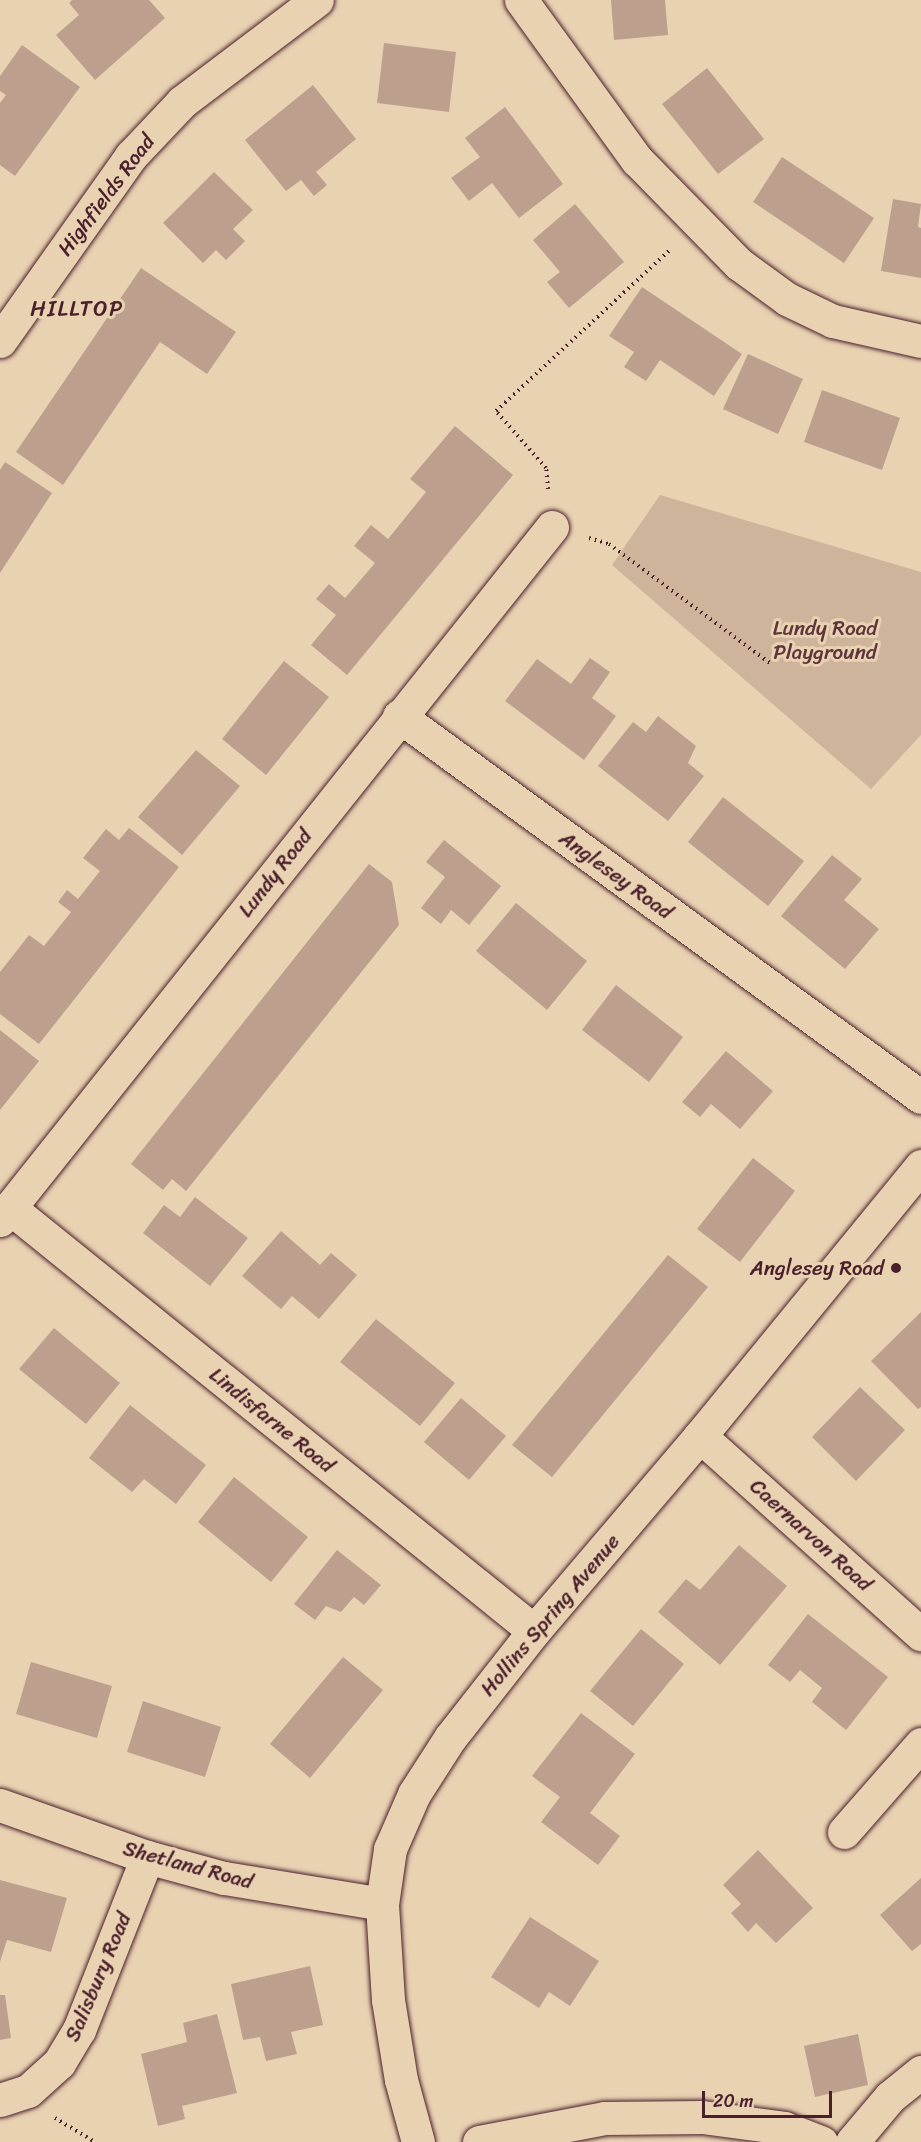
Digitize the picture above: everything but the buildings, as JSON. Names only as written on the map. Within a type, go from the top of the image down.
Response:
[{"type":"street","name":"Highfields Road","points":[[0,341],[131,156],[182,102],[317,0]]},
{"type":"street","points":[[521,0],[638,160],[698,225],[739,264],[787,299],[833,321],[921,341]]},
{"type":"street","name":"Lundy Road","points":[[5,1214],[399,716],[552,527]]},
{"type":"street","name":"Anglesey Road","points":[[399,716],[921,1097]]},
{"type":"street","name":"Hollins Spring Avenue","points":[[418,2142],[401,2080],[388,2000],[382,1904],[390,1850],[414,1794],[450,1738],[534,1631],[700,1436],[921,1166]]},
{"type":"street","name":"Lindisfarne Road","points":[[5,1214],[534,1631]]},
{"type":"street","name":"Caernarvon Road","points":[[700,1436],[921,1634]]},
{"type":"street","points":[[844,1832],[921,1744]]},
{"type":"street","name":"Shetland Road","points":[[0,1805],[147,1857],[236,1880],[382,1904]]},
{"type":"street","name":"Salisbury Road","points":[[0,2100],[28,2091],[59,2063],[79,2030],[147,1857]]},
{"type":"street","points":[[852,2142],[890,2097],[921,2072]]},
{"type":"street","points":[[479,2142],[606,2118],[702,2117],[784,2128],[821,2142]]},
{"type":"path","points":[[698,225],[496,411],[546,468],[552,527],[609,544],[770,663]]},
{"type":"green space","name":"Lundy Road Playground","points":[[660,495],[921,572],[921,735],[871,789],[612,565]]},
{"type":"place","name":"Anglesey Road","points":[[896,1268]]},
{"type":"district","name":"HILLTOP","points":[[77,309]]}]
